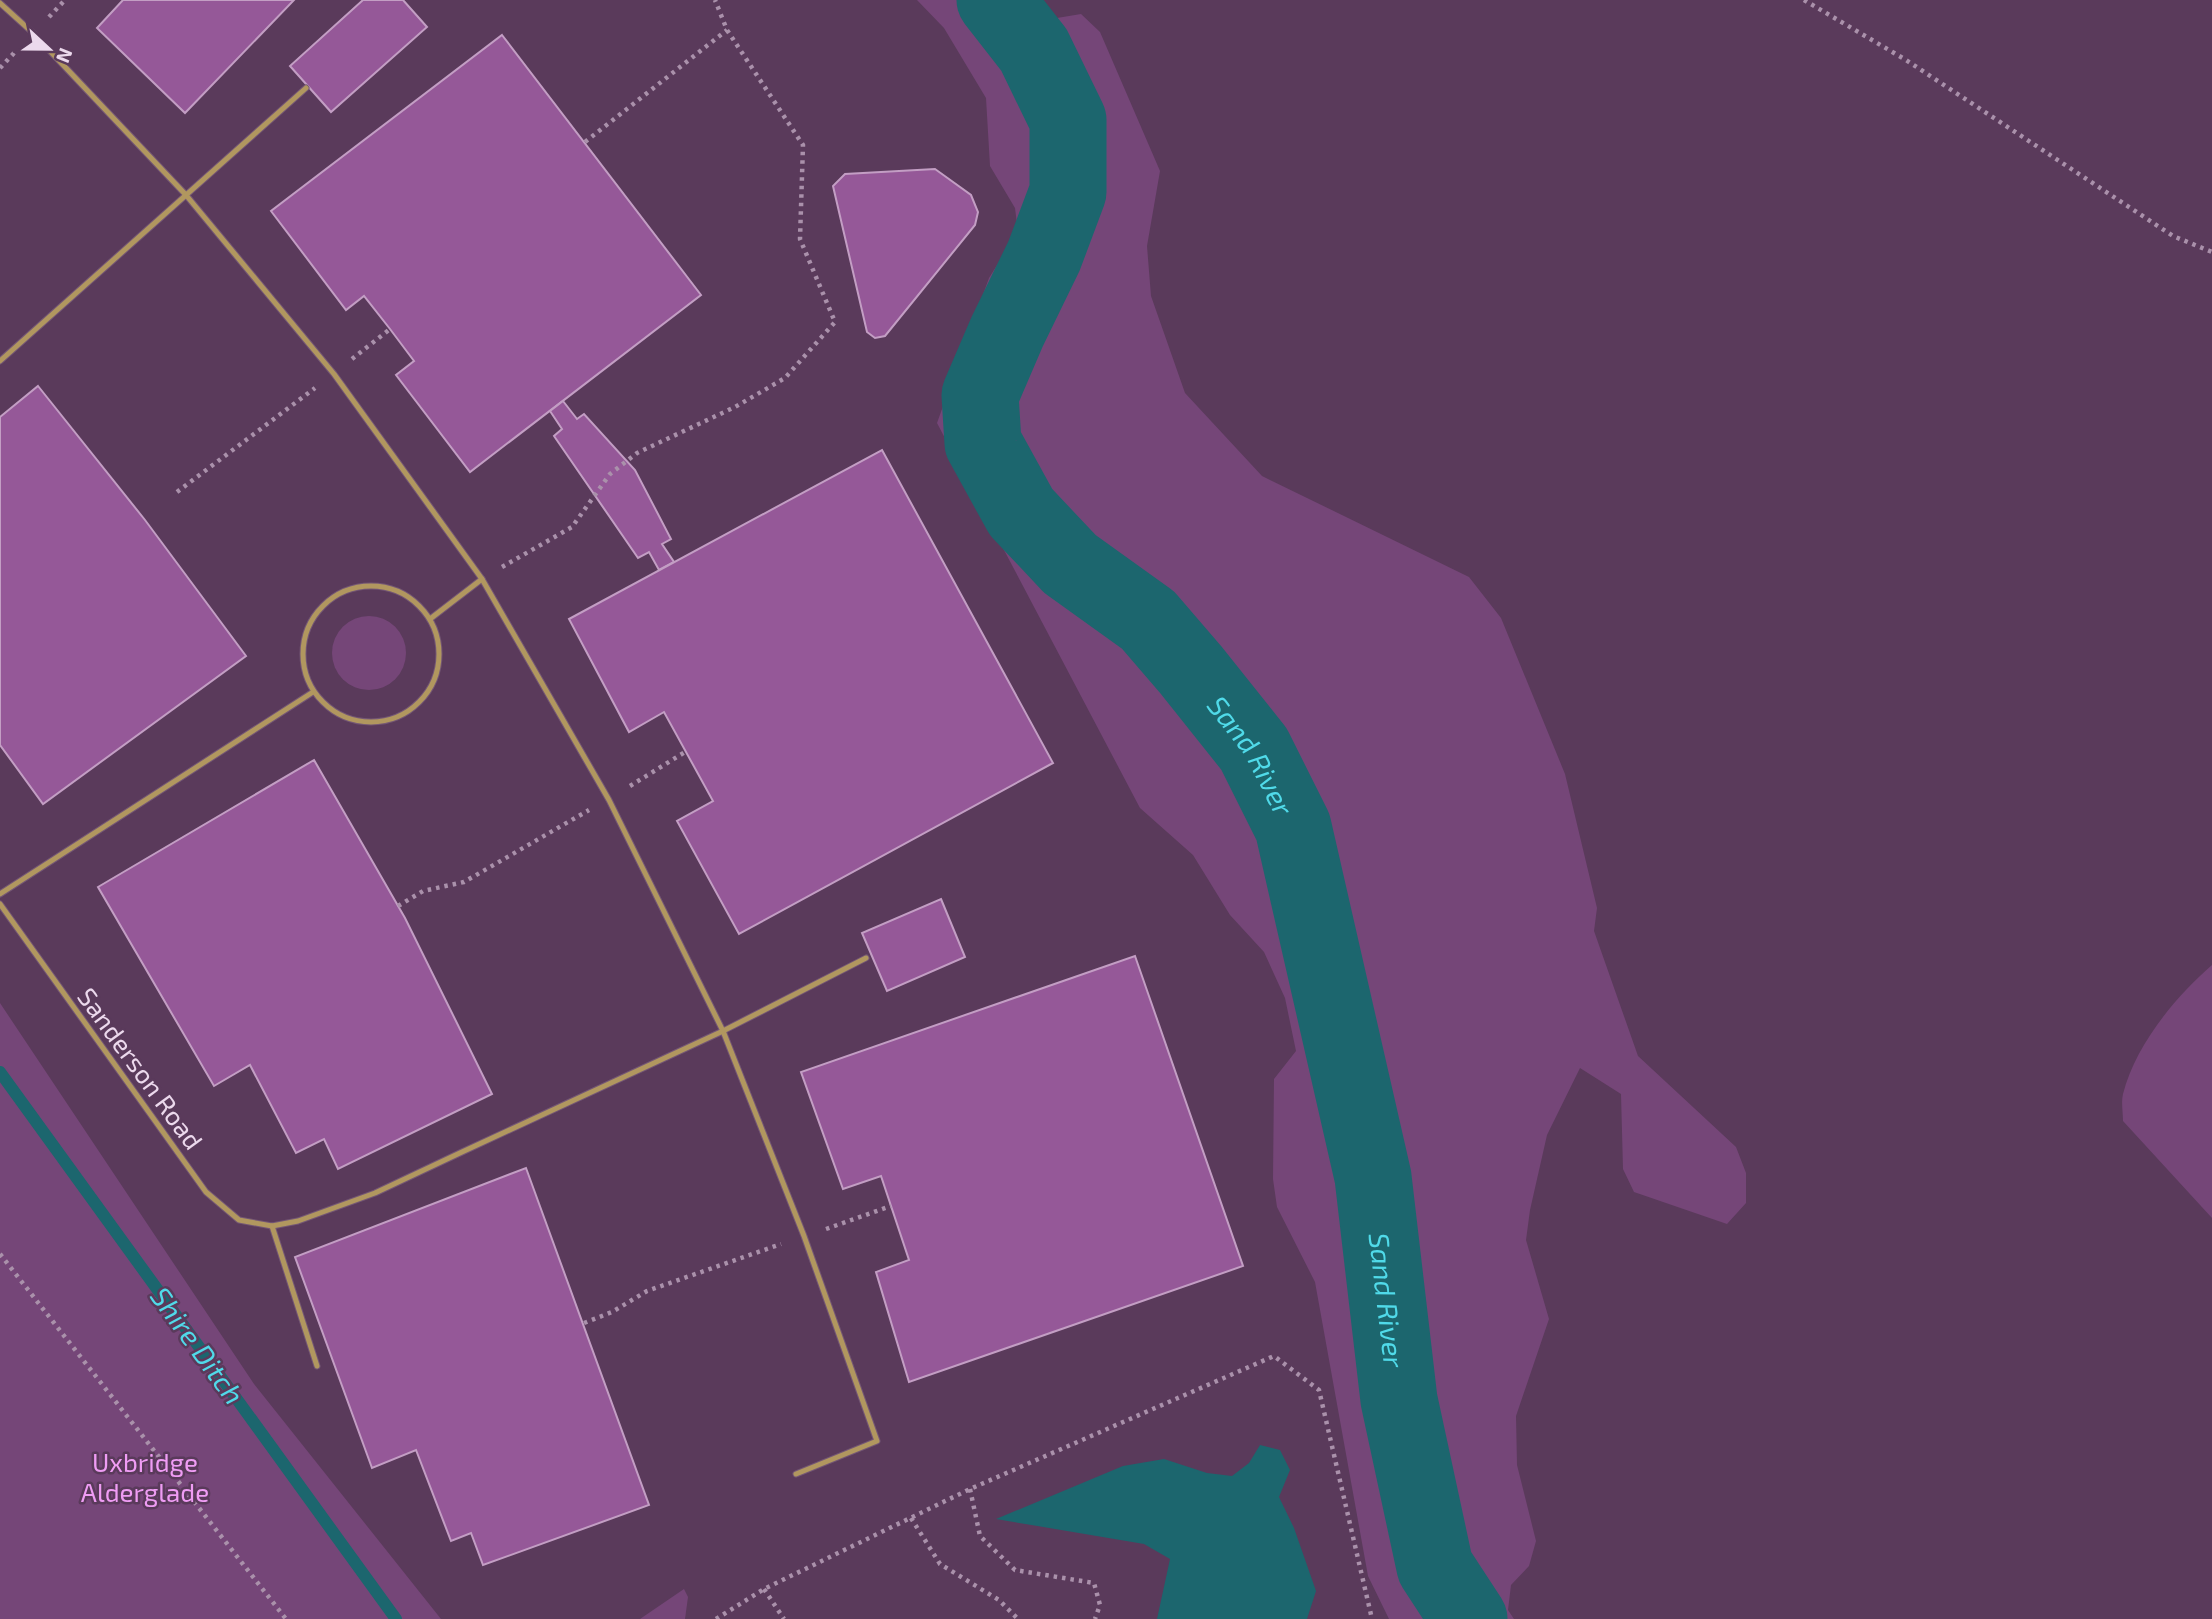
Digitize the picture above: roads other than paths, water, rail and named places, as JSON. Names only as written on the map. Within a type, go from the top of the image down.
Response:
[{"type":"lane","points":[[0,3],[33,33],[132,141],[186,195],[334,374],[482,579],[608,800],[723,1031],[804,1236],[877,1441],[796,1474]]},
{"type":"lane","points":[[0,361],[306,88]]},
{"type":"lane","points":[[430,619],[482,579]]},
{"type":"lane","points":[[377,585],[398,591],[416,602],[430,619],[439,642],[439,665],[431,687],[417,706],[397,718],[374,723],[351,720],[330,709],[313,692],[305,673],[302,651],[307,629],[318,610],[335,596],[355,587],[377,585]]},
{"type":"lane","points":[[0,894],[313,692]]},
{"type":"lane","name":"Sanderson Road","points":[[0,904],[206,1192],[240,1220],[272,1226]]},
{"type":"lane","points":[[317,1366],[272,1226],[298,1221],[375,1193],[723,1031],[866,958]]},
{"type":"waterway","name":"Sand River","points":[[995,0],[1034,50],[1068,120],[1068,192],[1044,256],[980,395],[983,443],[1021,512],[1070,564],[1148,620],[1191,670],[1254,749],[1293,827],[1373,1177],[1399,1400],[1435,1567],[1469,1619]]},
{"type":"waterway","name":"Shire Ditch","points":[[0,1072],[396,1619]]},
{"type":"park label","name":"Uxbridge Alderglade","points":[[145,1476]]}]
